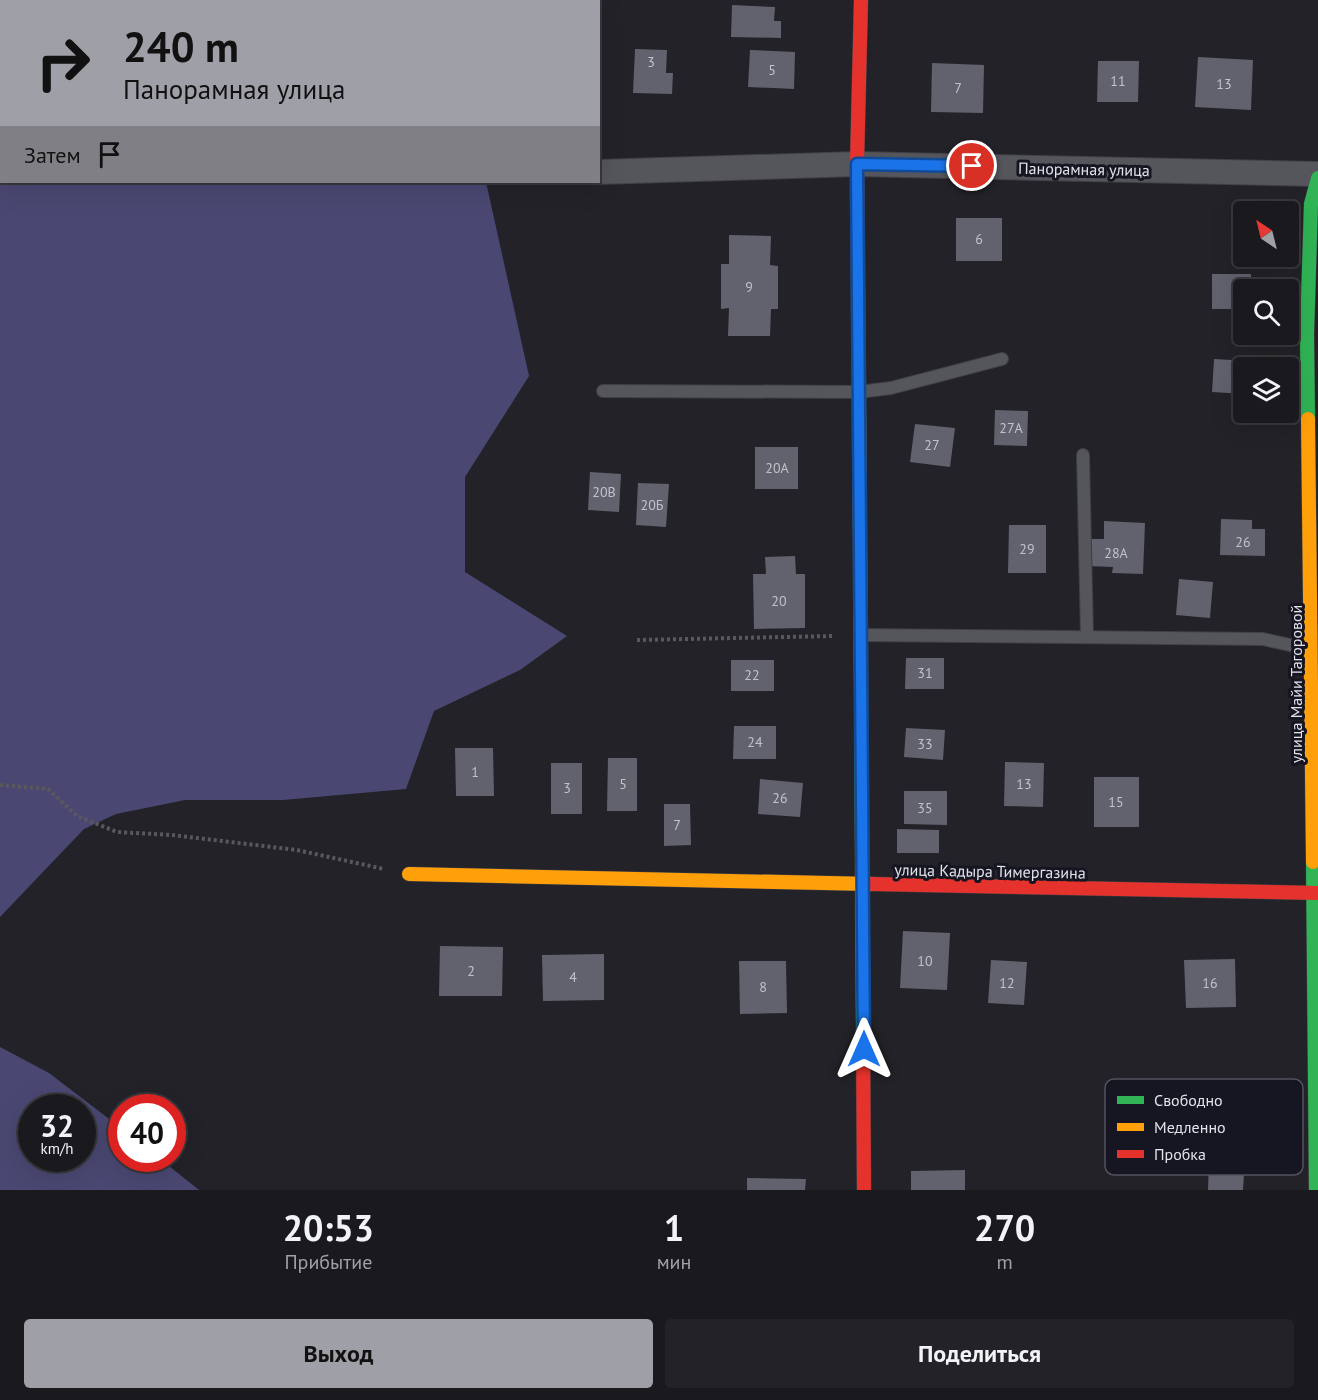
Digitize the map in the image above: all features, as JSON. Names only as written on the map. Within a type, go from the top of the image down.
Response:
[{"type":"street","points":[[861,0],[857,164],[864,1190]]},
{"type":"street","name":"Панорамная улица","points":[[600,172],[857,164],[1318,174]]},
{"type":"street","name":"улица Майи Тагоровой","points":[[1316,1190],[1316,893],[1307,334],[1311,204],[1318,178]]},
{"type":"street","name":"улица Кадыра Тимергазина","points":[[409,874],[1316,893]]},
{"type":"lane","points":[[603,391],[859,392],[891,388],[1002,360]]},
{"type":"lane","points":[[1083,455],[1087,636]]},
{"type":"lane","points":[[861,635],[1263,639],[1312,650]]},
{"type":"path","points":[[637,640],[861,635]]},
{"type":"path","points":[[0,786],[48,789],[77,816],[117,832],[172,835],[297,850],[409,874]]},
{"type":"shaded area","points":[[0,183],[486,183],[529,376],[465,477],[465,572],[567,636],[520,670],[434,711],[406,789],[283,800],[185,800],[116,814],[84,829],[0,917]]},
{"type":"shaded area","points":[[0,1047],[49,1073],[76,1094],[18,1094],[18,1172],[96,1172],[96,1109],[108,1118],[108,1172],[176,1172],[199,1190],[0,1190]]},
{"type":"building","points":[[732,5],[775,7],[774,21],[781,21],[781,38],[731,37]]},
{"type":"building","points":[[635,49],[667,50],[666,73],[673,73],[672,94],[633,93]]},
{"type":"building","points":[[750,50],[795,52],[794,89],[748,87]]},
{"type":"building","points":[[1198,57],[1253,60],[1251,110],[1195,107]]},
{"type":"building","points":[[1098,61],[1139,61],[1138,102],[1097,102]]},
{"type":"building","points":[[932,63],[984,65],[983,113],[931,112]]},
{"type":"building","points":[[956,218],[1002,218],[1002,261],[956,261]]},
{"type":"building","points":[[729,235],[771,236],[770,265],[778,266],[778,309],[771,309],[770,336],[728,336],[729,308],[721,309],[721,264],[729,264]]},
{"type":"building","points":[[1212,274],[1251,274],[1251,279],[1233,279],[1233,309],[1212,309]]},
{"type":"building","points":[[1214,359],[1233,360],[1233,393],[1212,392]]},
{"type":"building","points":[[995,410],[1028,411],[1027,446],[994,445]]},
{"type":"building","points":[[915,424],[955,428],[950,467],[910,462]]},
{"type":"building","points":[[755,447],[798,447],[798,489],[755,489]]},
{"type":"building","points":[[590,472],[621,474],[619,512],[588,510]]},
{"type":"building","points":[[638,483],[669,484],[666,527],[636,525]]},
{"type":"building","points":[[1221,519],[1252,520],[1252,529],[1265,529],[1265,556],[1220,555]]},
{"type":"building","points":[[1104,521],[1145,523],[1143,574],[1112,573],[1113,567],[1088,566],[1089,539],[1104,539]]},
{"type":"building","points":[[1009,525],[1046,525],[1046,573],[1008,573]]},
{"type":"building","points":[[795,556],[796,574],[805,574],[805,628],[754,629],[753,574],[766,574],[765,557]]},
{"type":"building","points":[[1179,579],[1213,582],[1210,618],[1176,615]]},
{"type":"building","points":[[906,658],[944,658],[944,689],[905,689]]},
{"type":"building","points":[[731,660],[774,660],[774,691],[731,691]]},
{"type":"building","points":[[734,726],[776,726],[776,759],[733,759]]},
{"type":"building","points":[[906,728],[945,730],[943,760],[904,757]]},
{"type":"building","points":[[455,748],[493,748],[494,796],[456,796]]},
{"type":"building","points":[[608,758],[637,758],[637,811],[607,811]]},
{"type":"building","points":[[1005,762],[1044,763],[1043,807],[1004,806]]},
{"type":"building","points":[[551,763],[582,763],[582,814],[551,814]]},
{"type":"building","points":[[1094,777],[1139,777],[1139,827],[1094,827]]},
{"type":"building","points":[[760,779],[803,783],[800,817],[758,814]]},
{"type":"building","points":[[904,791],[947,791],[947,825],[904,824]]},
{"type":"building","points":[[664,804],[690,804],[691,845],[664,846]]},
{"type":"building","points":[[897,829],[939,830],[939,853],[897,853]]},
{"type":"building","points":[[903,931],[950,933],[947,990],[900,988]]},
{"type":"building","points":[[440,946],[503,947],[502,996],[439,996]]},
{"type":"building","points":[[604,954],[604,1000],[543,1001],[542,955]]},
{"type":"building","points":[[1235,959],[1236,1007],[1186,1008],[1184,960]]},
{"type":"building","points":[[991,960],[1027,962],[1024,1005],[988,1003]]},
{"type":"building","points":[[739,961],[786,961],[787,1013],[740,1014]]},
{"type":"building","points":[[965,1170],[965,1190],[911,1190],[911,1171]]},
{"type":"building","points":[[1208,1175],[1244,1175],[1243,1190],[1208,1190]]},
{"type":"building","points":[[747,1178],[806,1179],[805,1190],[747,1190]]},
{"type":"traffic: fast","points":[[1308,419],[1307,334],[1311,204],[1318,178]]},
{"type":"traffic: fast","points":[[861,684],[863,1030]]},
{"type":"traffic: fast","points":[[1313,862],[1316,1190]]},
{"type":"traffic: slow","points":[[859,399],[861,684]]},
{"type":"traffic: slow","points":[[1308,419],[1313,862]]},
{"type":"traffic: slow","points":[[409,874],[872,884]]},
{"type":"traffic: jam","points":[[859,399],[857,164],[861,0]]},
{"type":"traffic: jam","points":[[872,884],[1318,893]]},
{"type":"traffic: jam","points":[[863,1030],[864,1190]]},
{"type":"route","points":[[864,1049],[857,164],[972,166]]}]
